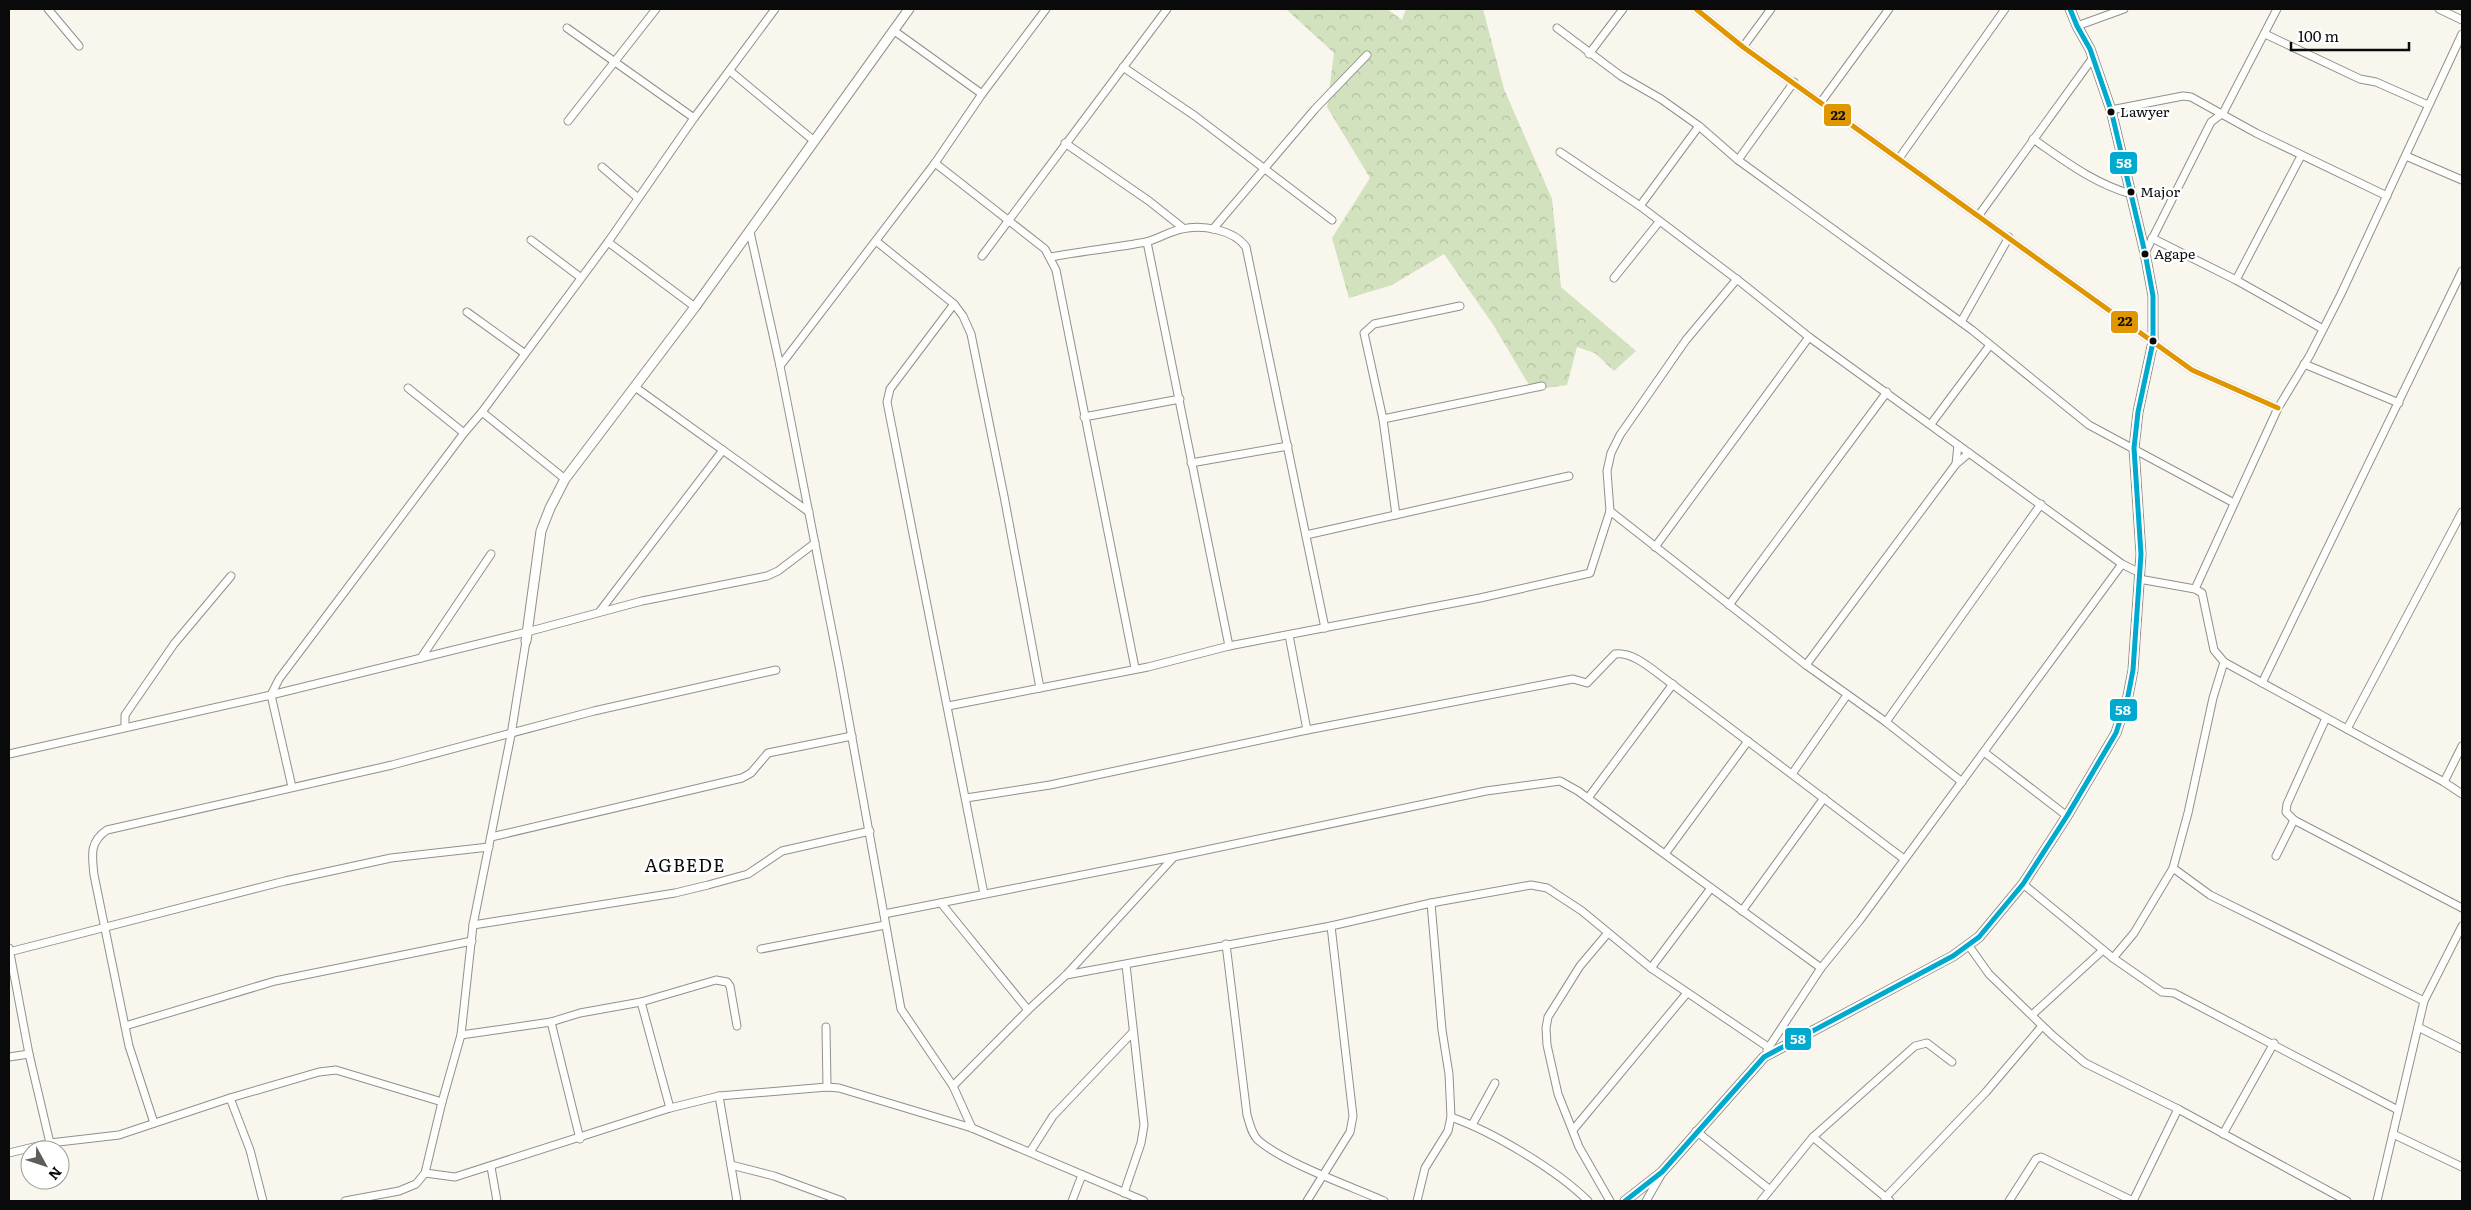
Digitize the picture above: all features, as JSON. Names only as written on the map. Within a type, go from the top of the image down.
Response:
[{"type":"street","points":[[48,9],[79,46]]},
{"type":"street","points":[[568,120],[617,61],[656,9]]},
{"type":"street","points":[[292,787],[271,695],[282,674],[464,433],[482,412],[580,277],[608,242],[694,118],[775,9]]},
{"type":"street","points":[[344,1201],[399,1191],[416,1184],[424,1173],[461,1035],[473,925],[511,735],[541,531],[550,508],[565,480],[750,232],[813,140],[909,9]]},
{"type":"street","points":[[780,366],[935,163],[982,94],[1046,9]]},
{"type":"street","points":[[982,256],[1167,9]]},
{"type":"street","points":[[1589,54],[1623,9]]},
{"type":"street","points":[[1696,9],[1743,47],[1900,157],[2192,370],[2278,408]]},
{"type":"street","points":[[1743,47],[1771,9]]},
{"type":"street","points":[[1822,102],[1889,9]]},
{"type":"street","points":[[1900,157],[2005,9]]},
{"type":"street","points":[[1646,1201],[1662,1172],[1696,1131],[1764,1057],[1969,946],[2023,884],[2102,760],[2116,734],[2124,711],[2133,670],[2141,538],[2134,448],[2138,412],[2153,342],[2153,296],[2145,253],[2111,110],[2090,50],[2070,9]]},
{"type":"street","points":[[2077,26],[2124,9]]},
{"type":"street","points":[[2145,253],[2211,122],[2223,113],[2277,9]]},
{"type":"street","points":[[2439,9],[2462,20]]},
{"type":"street","points":[[567,28],[617,61],[694,118]]},
{"type":"street","points":[[1557,28],[1589,54],[1699,126],[1738,160],[1961,322],[2089,425],[2234,503]]},
{"type":"street","points":[[893,30],[982,94]]},
{"type":"street","points":[[2265,34],[2360,79],[2376,82],[2428,105]]},
{"type":"street","points":[[2195,589],[2278,408],[2323,329],[2462,34]]},
{"type":"street","points":[[1213,229],[1315,109],[1367,56]]},
{"type":"street","points":[[1979,215],[2092,59]]},
{"type":"street","points":[[1123,66],[1332,220]]},
{"type":"street","points":[[730,71],[813,140]]},
{"type":"street","points":[[1738,160],[1794,82]]},
{"type":"street","points":[[2111,110],[2184,96],[2191,97],[2301,156],[2387,196]]},
{"type":"street","points":[[1640,206],[1699,126]]},
{"type":"street","points":[[2033,138],[2089,178],[2109,188],[2131,194]]},
{"type":"street","points":[[1065,143],[1183,228]]},
{"type":"street","points":[[1560,152],[1640,206],[1737,279],[1809,337],[2139,576],[2195,589],[2202,593],[2205,599],[2214,650],[2224,662],[2444,782],[2462,794]]},
{"type":"street","points":[[2236,280],[2301,156]]},
{"type":"street","points":[[2406,156],[2462,180]]},
{"type":"street","points":[[935,163],[1010,220],[1051,257],[1056,270],[1135,668]]},
{"type":"street","points":[[602,167],[638,198]]},
{"type":"street","points":[[1614,278],[1659,222]]},
{"type":"street","points":[[1051,257],[1147,242],[1183,228],[1213,229],[1238,238],[1246,247],[1325,628]]},
{"type":"street","points":[[750,232],[780,366],[809,512],[870,831],[901,1009],[953,1086],[972,1128]]},
{"type":"street","points":[[1961,322],[2009,236]]},
{"type":"street","points":[[2152,238],[2236,280],[2323,329]]},
{"type":"street","points":[[531,240],[580,277]]},
{"type":"street","points":[[876,241],[954,304],[971,334],[1040,688]]},
{"type":"street","points":[[608,242],[695,307]]},
{"type":"street","points":[[1147,242],[1229,646]]},
{"type":"street","points":[[2262,683],[2462,270]]},
{"type":"street","points":[[948,706],[1135,668],[1229,646],[1480,598],[1590,573],[1610,510],[1607,472],[1611,453],[1620,435],[1686,340],[1737,279]]},
{"type":"street","points":[[954,304],[890,389],[887,402],[984,894]]},
{"type":"street","points":[[1396,515],[1384,419],[1364,338],[1366,328],[1374,324],[1460,306]]},
{"type":"street","points":[[466,312],[524,354]]},
{"type":"street","points":[[1655,547],[1809,337]]},
{"type":"street","points":[[1931,424],[1990,345]]},
{"type":"street","points":[[2304,364],[2399,403]]},
{"type":"street","points":[[1384,419],[1542,386]]},
{"type":"street","points":[[635,387],[809,512]]},
{"type":"street","points":[[408,388],[464,433]]},
{"type":"street","points":[[1730,605],[1887,392]]},
{"type":"street","points":[[1084,417],[1180,399]]},
{"type":"street","points":[[482,412],[565,480]]},
{"type":"street","points":[[1191,463],[1288,446]]},
{"type":"street","points":[[1956,464],[1958,446]]},
{"type":"street","points":[[600,612],[723,450]]},
{"type":"street","points":[[1806,665],[1956,464],[1969,453]]},
{"type":"street","points":[[1306,535],[1569,476]]},
{"type":"street","points":[[1886,722],[2041,504]]},
{"type":"street","points":[[1610,510],[1806,665],[1886,722],[1962,782]]},
{"type":"street","points":[[2347,729],[2462,512]]},
{"type":"street","points":[[9,754],[271,695],[421,658],[526,636],[600,612],[768,576],[778,572],[815,543]]},
{"type":"street","points":[[421,658],[492,554]]},
{"type":"street","points":[[1764,1057],[1768,1046],[1821,968],[1962,782],[2122,564]]},
{"type":"street","points":[[125,727],[125,715],[174,644],[232,576]]},
{"type":"street","points":[[1289,635],[1307,730]]},
{"type":"street","points":[[966,798],[1106,774],[1307,730],[1573,679],[1587,683],[1611,658],[1619,654],[1638,660],[1673,684],[1904,859]]},
{"type":"street","points":[[2113,958],[2134,933],[2173,868],[2188,813],[2213,698],[2224,662]]},
{"type":"street","points":[[154,1123],[125,1026],[94,875],[91,853],[98,837],[107,830],[392,765],[594,712],[776,670]]},
{"type":"street","points":[[1588,798],[1673,684]]},
{"type":"street","points":[[1792,774],[1847,694]]},
{"type":"street","points":[[2326,718],[2286,808],[2286,812],[2294,820],[2462,908]]},
{"type":"street","points":[[491,837],[742,778],[751,772],[768,753],[852,736]]},
{"type":"street","points":[[1666,854],[1748,741]]},
{"type":"street","points":[[2444,782],[2462,746]]},
{"type":"street","points":[[1984,752],[2067,816]]},
{"type":"street","points":[[884,914],[1174,857],[1486,791],[1560,781],[1569,784],[1821,968]]},
{"type":"street","points":[[1742,911],[1824,798]]},
{"type":"street","points":[[2276,856],[2294,820]]},
{"type":"street","points":[[473,925],[691,889],[748,874],[782,851],[870,831]]},
{"type":"street","points":[[49,1140],[9,950],[240,892],[391,858],[489,846]]},
{"type":"street","points":[[953,1086],[1028,1010],[1066,975],[1174,857]]},
{"type":"street","points":[[2173,868],[2210,896],[2424,1001]]},
{"type":"street","points":[[2023,884],[2113,958],[2162,992],[2174,993],[2274,1043],[2398,1110]]},
{"type":"street","points":[[1066,975],[1126,965],[1226,944],[1332,926],[1432,903],[1540,885],[1582,910],[1607,934],[1651,968],[1768,1046]]},
{"type":"street","points":[[1651,968],[1712,888]]},
{"type":"street","points":[[941,903],[1028,1010]]},
{"type":"street","points":[[1418,1201],[1424,1168],[1448,1131],[1451,1117],[1449,1074],[1442,1030],[1432,903]]},
{"type":"street","points":[[761,950],[886,925]]},
{"type":"street","points":[[1307,1201],[1350,1132],[1353,1116],[1332,926]]},
{"type":"street","points":[[2377,1201],[2424,1001],[2462,927]]},
{"type":"street","points":[[1607,934],[1580,966],[1548,1017],[1546,1028],[1547,1045],[1558,1094],[1580,1147],[1610,1201]]},
{"type":"street","points":[[125,1026],[274,980],[472,941]]},
{"type":"street","points":[[1226,944],[1247,1115],[1251,1131],[1258,1140],[1284,1156],[1384,1201]]},
{"type":"street","points":[[1969,946],[1989,974],[2042,1026],[2085,1063],[2178,1109],[2347,1201]]},
{"type":"street","points":[[2032,1015],[2103,950]]},
{"type":"street","points":[[1124,1193],[1141,1143],[1144,1125],[1132,1032],[1126,965]]},
{"type":"street","points":[[461,1035],[551,1022],[580,1013],[641,1002],[716,980],[730,986],[737,1026]]},
{"type":"street","points":[[1572,1130],[1687,992]]},
{"type":"street","points":[[641,1002],[670,1108]]},
{"type":"street","points":[[551,1022],[580,1139]]},
{"type":"street","points":[[1813,1137],[1888,1200],[1986,1092],[2042,1026]]},
{"type":"street","points":[[826,1027],[827,1087]]},
{"type":"street","points":[[2418,1027],[2462,1049]]},
{"type":"street","points":[[1030,1152],[1053,1116],[1132,1032]]},
{"type":"street","points":[[1761,1201],[1813,1137],[1915,1046],[1927,1042],[1952,1062]]},
{"type":"street","points":[[2223,1134],[2274,1043]]},
{"type":"street","points":[[9,1057],[30,1054]]},
{"type":"street","points":[[70,1141],[119,1135],[230,1098],[319,1072],[336,1070],[442,1102]]},
{"type":"street","points":[[1472,1125],[1495,1083]]},
{"type":"street","points":[[424,1173],[455,1177],[580,1139],[670,1108],[718,1096],[827,1087],[972,1128],[1144,1201]]},
{"type":"street","points":[[718,1096],[738,1201]]},
{"type":"street","points":[[230,1098],[250,1150],[263,1201]]},
{"type":"street","points":[[2009,1201],[2036,1160],[2041,1157],[2133,1201],[2178,1109]]},
{"type":"street","points":[[1451,1117],[1472,1125],[1573,1186],[1588,1201]]},
{"type":"street","points":[[1696,1131],[1769,1189]]},
{"type":"street","points":[[2393,1134],[2462,1167]]},
{"type":"street","points":[[731,1165],[774,1176],[842,1201]]},
{"type":"street","points":[[491,1167],[497,1201]]},
{"type":"street","points":[[1626,1201],[1662,1172]]},
{"type":"street","points":[[1072,1201],[1082,1175]]},
{"type":"green space","points":[[1286,9],[1387,9],[1402,20],[1406,9],[1483,9],[1504,89],[1552,199],[1561,287],[1636,351],[1614,371],[1595,353],[1577,347],[1567,385],[1532,390],[1494,326],[1444,254],[1392,285],[1349,298],[1332,238],[1370,178],[1327,107],[1334,53]]},
{"type":"transit line","name":"22","points":[[1696,9],[1743,47],[2192,370],[2278,408]]},
{"type":"transit line","name":"58","points":[[1625,1201],[1662,1172],[1764,1057],[1953,956],[1979,937],[2023,884],[2067,816],[2116,733],[2128,696],[2133,670],[2141,554],[2134,448],[2138,412],[2153,342],[2153,296],[2145,253],[2111,110],[2090,49],[2070,9]]},
{"type":"place","name":"Lawyer","points":[[2111,112]]},
{"type":"place","name":"Major","points":[[2131,192]]},
{"type":"place","name":"Agape","points":[[2145,254]]},
{"type":"district","name":"AGBEDE","points":[[685,866]]}]
